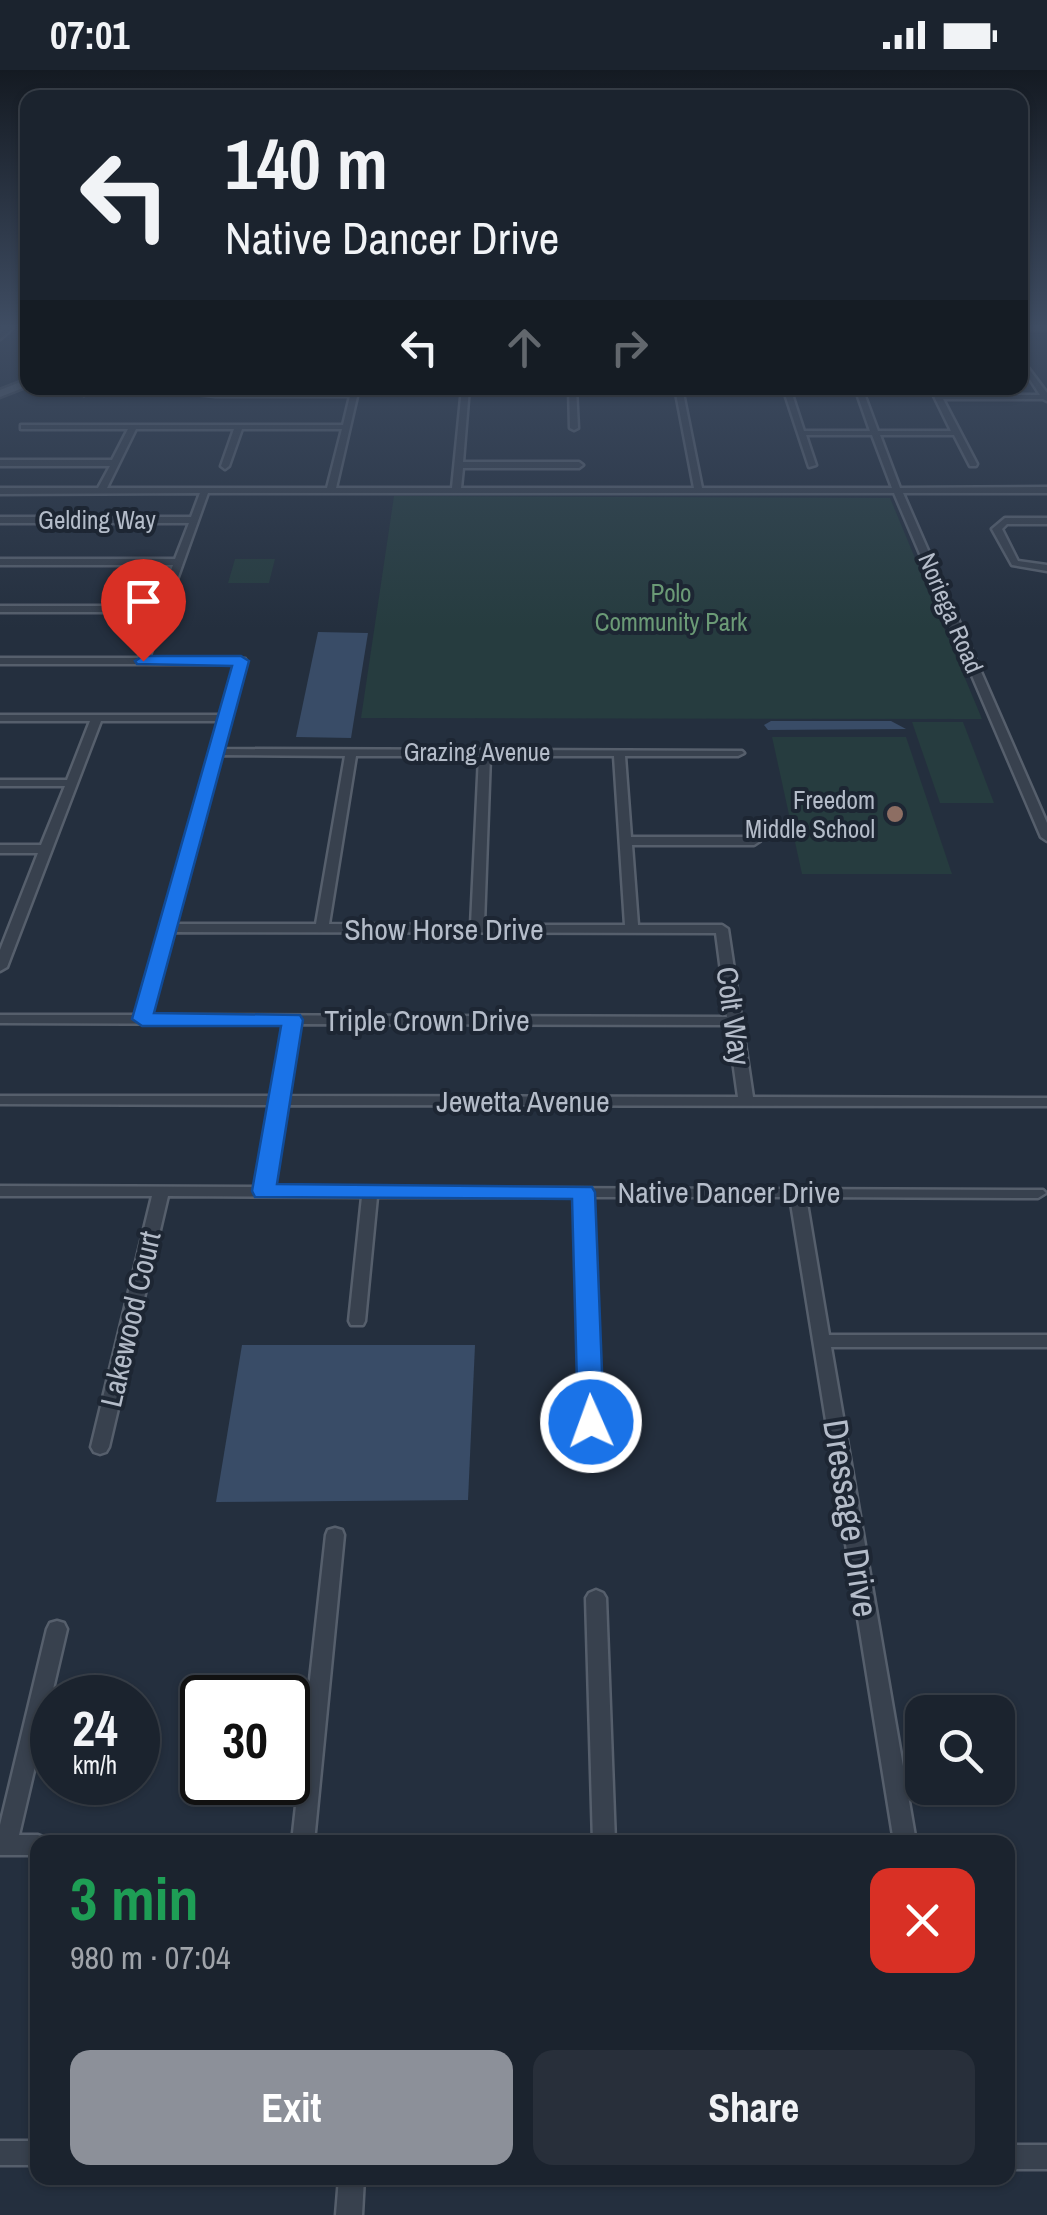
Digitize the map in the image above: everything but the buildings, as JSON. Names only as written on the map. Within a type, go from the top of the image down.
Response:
[{"type":"street","points":[[102,492],[133,427]]},
{"type":"street","points":[[225,466],[239,427]]},
{"type":"street","points":[[331,491],[346,427]]},
{"type":"street","points":[[456,492],[462,427]]},
{"type":"street","points":[[687,427],[699,492]]},
{"type":"street","points":[[799,427],[812,466]]},
{"type":"street","name":"Noriega Road","points":[[875,427],[897,490],[1047,837]]},
{"type":"street","points":[[954,427],[974,464]]},
{"type":"street","points":[[801,433],[957,433]]},
{"type":"street","points":[[0,463],[115,463]]},
{"type":"street","points":[[458,465],[579,465]]},
{"type":"street","points":[[0,491],[1047,490]]},
{"type":"street","points":[[143,661],[205,492]]},
{"type":"street","name":"Gelding Way","points":[[0,520],[195,520]]},
{"type":"street","points":[[1047,521],[1005,520],[997,529],[1015,564],[1047,568]]},
{"type":"street","points":[[0,562],[179,562]]},
{"type":"street","points":[[0,609],[162,609]]},
{"type":"street","points":[[0,661],[241,661],[142,1019]]},
{"type":"street","points":[[0,718],[225,718]]},
{"type":"street","points":[[0,967],[98,718]]},
{"type":"street","name":"Grazing Avenue","points":[[216,752],[738,753]]},
{"type":"street","points":[[322,929],[350,752]]},
{"type":"street","points":[[477,929],[485,752]]},
{"type":"street","points":[[619,752],[632,929]]},
{"type":"street","points":[[0,783],[72,783]]},
{"type":"street","points":[[1029,794],[1047,794]]},
{"type":"street","points":[[626,841],[754,842]]},
{"type":"street","points":[[0,849],[46,850]]},
{"type":"street","name":"Show Horse Drive","points":[[168,928],[722,930]]},
{"type":"street","name":"Colt Way","points":[[722,930],[746,1102]]},
{"type":"street","name":"Triple Crown Drive","points":[[0,1019],[734,1021]]},
{"type":"street","points":[[264,1191],[293,1020]]},
{"type":"street","name":"Jewetta Avenue","points":[[0,1100],[1047,1102]]},
{"type":"street","name":"Native Dancer Drive","points":[[0,1190],[1038,1193]]},
{"type":"street","name":"Lakewood Court","points":[[100,1447],[161,1191]]},
{"type":"street","points":[[357,1322],[370,1192]]},
{"type":"street","points":[[584,1192],[591,1422]]},
{"type":"street","name":"Dressage Drive","points":[[797,1192],[904,1835]]},
{"type":"street","points":[[822,1341],[1047,1342]]},
{"type":"street","points":[[304,1835],[335,1535]]},
{"type":"street","points":[[596,1598],[604,1835]]},
{"type":"street","points":[[30,1846],[3,1845],[57,1628]]},
{"type":"street","points":[[0,2153],[30,2153]]},
{"type":"street","points":[[1015,2157],[1047,2157]]},
{"type":"street","points":[[349,2215],[351,2185]]},
{"type":"green space","name":"Polo Community Park","points":[[394,496],[890,498],[982,719],[361,718]]},
{"type":"green space","points":[[235,559],[275,559],[269,583],[228,583]]},
{"type":"green space","points":[[912,722],[963,722],[994,803],[940,803]]},
{"type":"green space","points":[[772,737],[906,737],[952,874],[802,874]]},
{"type":"water","points":[[318,632],[368,633],[351,738],[296,737]]},
{"type":"water","points":[[771,721],[891,721],[906,729],[768,730],[764,725]]},
{"type":"water","points":[[242,1345],[475,1345],[468,1500],[216,1502]]},
{"type":"place","name":"Freedom Middle School","points":[[895,814]]},
{"type":"route","points":[[143,661],[241,661],[142,1019],[293,1020],[264,1191],[584,1192],[591,1422]]}]
